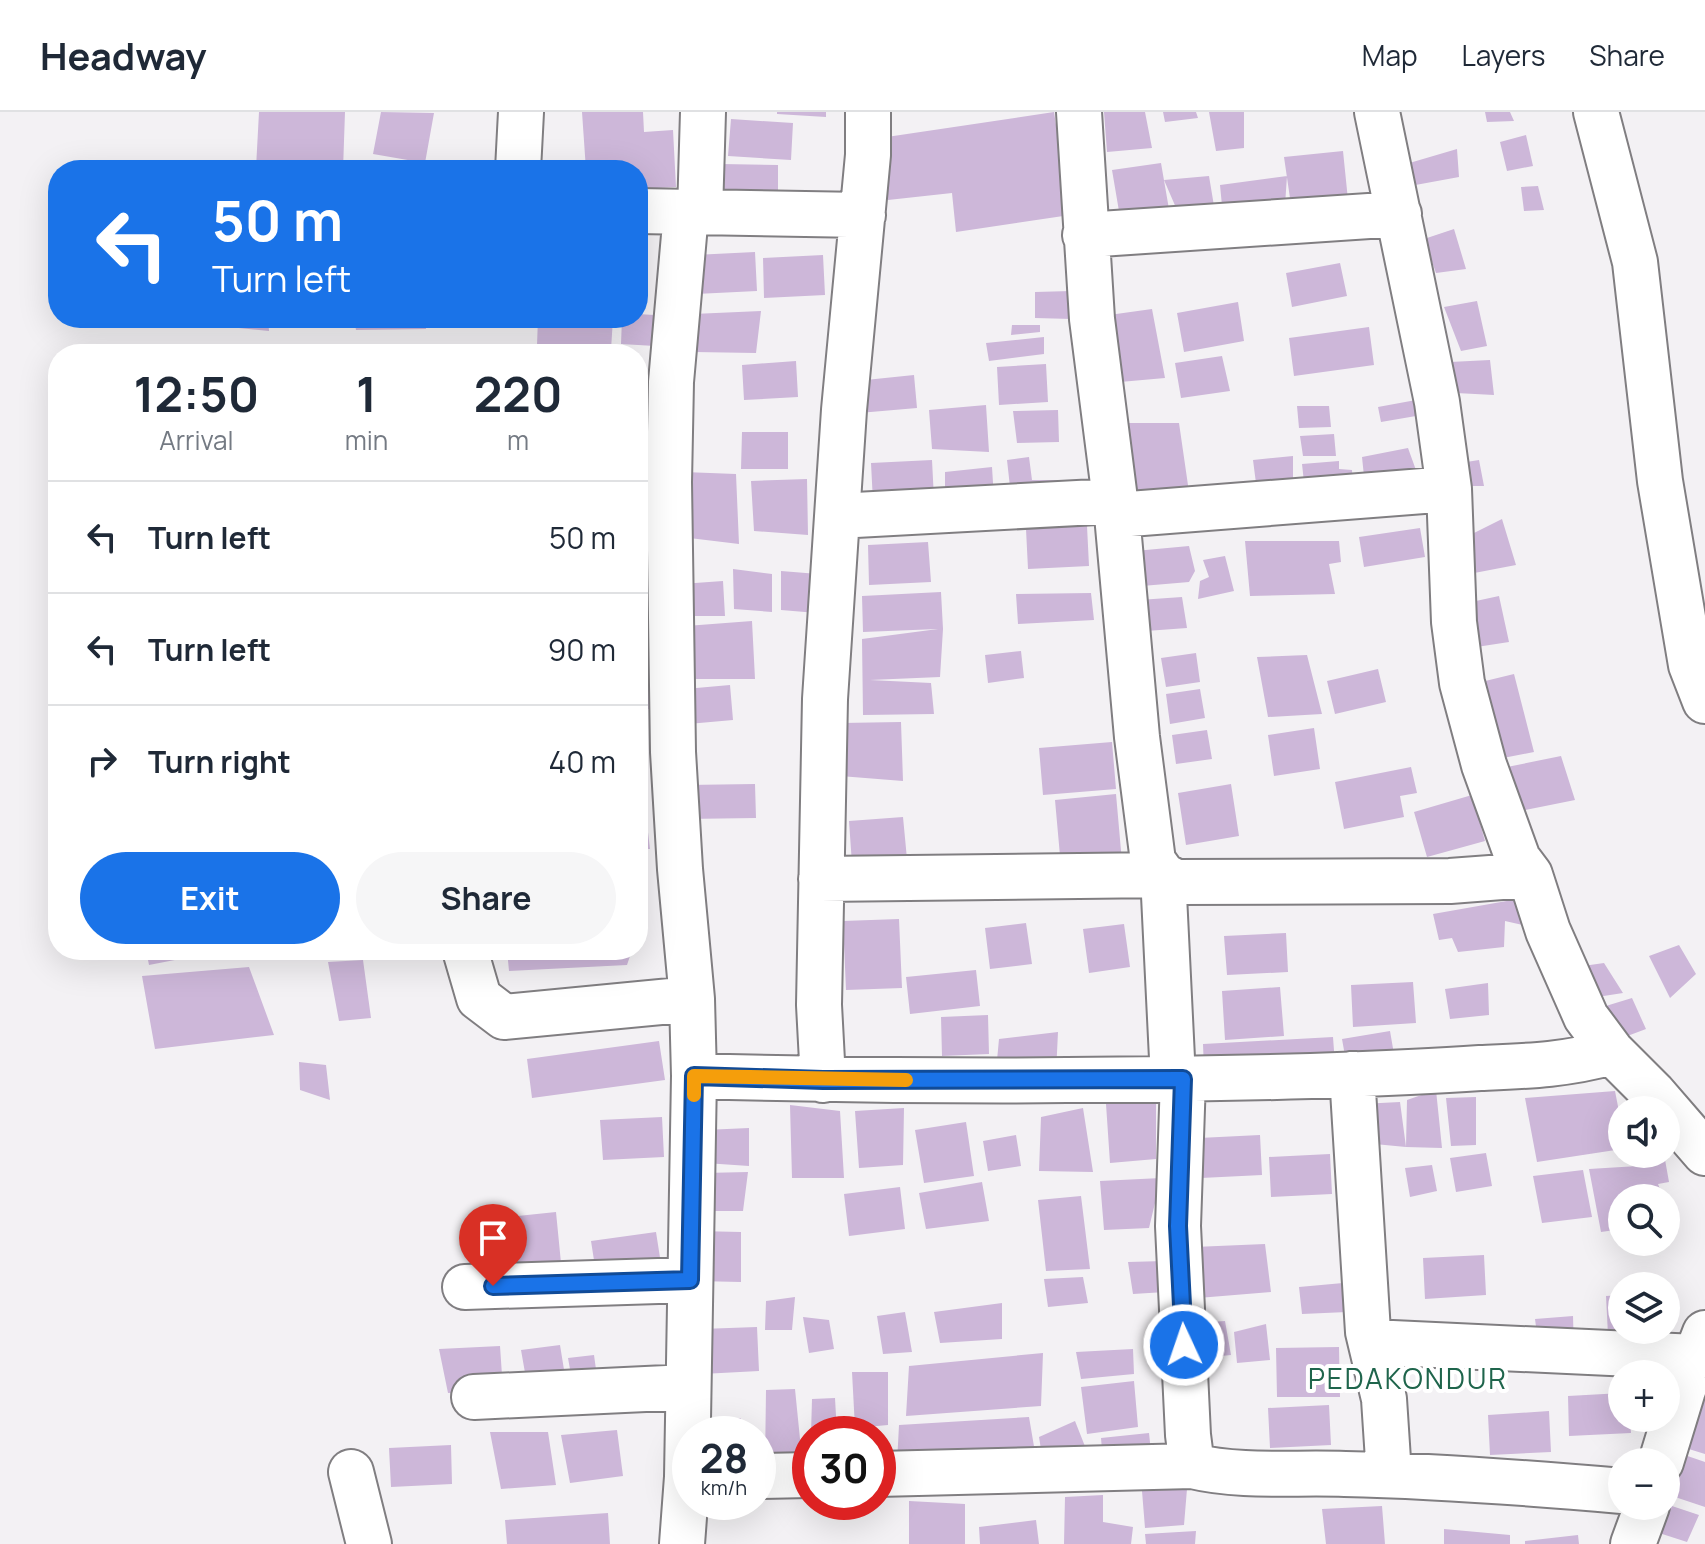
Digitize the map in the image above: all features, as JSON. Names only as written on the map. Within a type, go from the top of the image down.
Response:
[{"type":"street","points":[[519,160],[521,112]]},
{"type":"street","points":[[688,1416],[694,1076],[692,999],[673,752],[669,482],[671,382],[703,112]]},
{"type":"street","points":[[823,1080],[819,1005],[825,699],[863,215],[868,112]]},
{"type":"street","points":[[1079,112],[1092,319],[1116,508],[1137,737],[1153,861],[1163,875],[1176,882],[1450,881],[1530,875]]},
{"type":"street","points":[[1377,112],[1437,402],[1449,489],[1454,622],[1462,683],[1484,765],[1518,859],[1530,875],[1548,931],[1586,1017],[1612,1052],[1705,1153]]},
{"type":"street","points":[[1596,112],[1635,262],[1660,481],[1691,665],[1705,701]]},
{"type":"street","points":[[648,211],[863,215]]},
{"type":"street","points":[[1085,235],[1399,214]]},
{"type":"street","points":[[837,516],[1116,508],[1449,489]]},
{"type":"street","points":[[821,879],[1163,875]]},
{"type":"street","points":[[1163,875],[1178,1079],[1178,1226],[1192,1466]]},
{"type":"street","points":[[468,960],[479,998],[504,1017],[692,999]]},
{"type":"street","points":[[694,1076],[823,1080],[1178,1079],[1573,1063],[1612,1052]]},
{"type":"street","points":[[1352,1074],[1371,1342],[1384,1399],[1389,1475]]},
{"type":"street","points":[[465,1287],[690,1280]]},
{"type":"street","points":[[1371,1342],[1700,1345],[1666,1448]]},
{"type":"street","points":[[474,1397],[688,1387]]},
{"type":"street","points":[[896,1474],[1192,1466],[1220,1473],[1389,1475],[1608,1490]]},
{"type":"street","points":[[351,1472],[369,1544]]},
{"type":"street","points":[[682,1544],[684,1520]]},
{"type":"street","points":[[1633,1544],[1642,1520]]},
{"type":"building","points":[[259,112],[345,112],[343,160],[256,160]]},
{"type":"building","points":[[381,112],[434,113],[426,160],[373,154]]},
{"type":"building","points":[[582,112],[643,112],[644,132],[673,130],[676,187],[648,188],[648,160],[585,160]]},
{"type":"building","points":[[826,112],[826,117],[777,114]]},
{"type":"building","points":[[1054,112],[1070,215],[956,232],[952,193],[888,200],[880,138]]},
{"type":"building","points":[[1104,112],[1145,112],[1152,148],[1107,152]]},
{"type":"building","points":[[1163,112],[1196,112],[1198,118],[1165,122]]},
{"type":"building","points":[[1209,112],[1244,112],[1244,148],[1216,151]]},
{"type":"building","points":[[1485,112],[1510,112],[1514,121],[1487,122]]},
{"type":"building","points":[[731,119],[793,123],[791,160],[728,156]]},
{"type":"building","points":[[1526,135],[1533,166],[1507,171],[1500,142]]},
{"type":"building","points":[[1457,149],[1459,177],[1410,186],[1406,164]]},
{"type":"building","points":[[1343,151],[1348,200],[1292,212],[1284,157]]},
{"type":"building","points":[[1161,163],[1170,215],[1121,223],[1112,170]]},
{"type":"building","points":[[721,164],[778,165],[778,195],[722,195]]},
{"type":"building","points":[[1209,176],[1214,206],[1180,217],[1164,180]]},
{"type":"building","points":[[1287,176],[1285,205],[1223,216],[1220,185]]},
{"type":"building","points":[[1538,186],[1544,210],[1524,211],[1521,187]]},
{"type":"building","points":[[1454,229],[1466,269],[1436,273],[1424,239]]},
{"type":"building","points":[[755,252],[757,291],[696,294],[694,255]]},
{"type":"building","points":[[823,255],[825,295],[764,298],[763,258]]},
{"type":"building","points":[[1340,263],[1347,296],[1292,307],[1286,273]]},
{"type":"building","points":[[1071,291],[1072,319],[1035,318],[1035,292]]},
{"type":"building","points":[[1477,301],[1487,346],[1461,351],[1444,307]]},
{"type":"building","points":[[1238,302],[1244,341],[1184,352],[1177,313]]},
{"type":"building","points":[[1152,309],[1165,378],[1120,382],[1109,315]]},
{"type":"building","points":[[761,311],[756,353],[694,352],[693,314]]},
{"type":"building","points":[[648,315],[654,315],[655,346],[621,344],[622,328],[648,328]]},
{"type":"building","points":[[1012,325],[1040,325],[1040,332],[1011,335]]},
{"type":"building","points":[[1369,327],[1374,365],[1294,376],[1289,338]]},
{"type":"building","points":[[239,328],[269,328],[269,331]]},
{"type":"building","points":[[356,328],[426,329],[356,330]]},
{"type":"building","points":[[538,328],[612,328],[611,344],[537,344]]},
{"type":"building","points":[[1044,337],[1044,354],[989,361],[986,343]]},
{"type":"building","points":[[1222,356],[1230,391],[1181,398],[1175,363]]},
{"type":"building","points":[[1490,360],[1494,395],[1456,393],[1450,362]]},
{"type":"building","points":[[796,361],[798,397],[744,400],[742,365]]},
{"type":"building","points":[[1046,364],[1048,402],[999,405],[997,367]]},
{"type":"building","points":[[914,375],[917,408],[859,413],[856,381]]},
{"type":"building","points":[[1416,400],[1416,416],[1381,422],[1378,407]]},
{"type":"building","points":[[986,405],[989,452],[932,449],[929,410]]},
{"type":"building","points":[[1297,406],[1329,406],[1331,427],[1299,428]]},
{"type":"building","points":[[1058,410],[1059,442],[1017,443],[1013,411]]},
{"type":"building","points":[[1129,423],[1179,423],[1190,499],[1136,504]]},
{"type":"building","points":[[742,432],[788,432],[788,469],[741,469]]},
{"type":"building","points":[[1334,434],[1336,456],[1303,456],[1300,436]]},
{"type":"building","points":[[1408,448],[1421,484],[1365,486],[1362,457]]},
{"type":"building","points":[[1293,456],[1293,484],[1257,491],[1253,460]]},
{"type":"building","points":[[1029,457],[1032,480],[1076,480],[1078,494],[1011,496],[1007,460]]},
{"type":"building","points":[[932,460],[934,499],[873,502],[871,463]]},
{"type":"building","points":[[1479,460],[1484,486],[1459,486],[1454,464]]},
{"type":"building","points":[[1339,461],[1339,469],[1352,470],[1353,490],[1305,491],[1302,464]]},
{"type":"building","points":[[648,465],[656,465],[653,523],[648,523]]},
{"type":"building","points":[[992,467],[994,499],[945,499],[945,472]]},
{"type":"building","points":[[684,472],[736,474],[739,544],[681,537]]},
{"type":"building","points":[[807,479],[808,535],[754,531],[751,481]]},
{"type":"building","points":[[1502,519],[1516,565],[1469,574],[1462,539]]},
{"type":"building","points":[[1087,526],[1089,566],[1028,569],[1026,529]]},
{"type":"building","points":[[1420,528],[1425,557],[1364,567],[1359,537]]},
{"type":"building","points":[[1245,541],[1339,541],[1341,562],[1329,564],[1335,594],[1250,596]]},
{"type":"building","points":[[928,542],[931,582],[869,585],[868,545]]},
{"type":"building","points":[[1189,546],[1195,571],[1189,582],[1142,586],[1135,551]]},
{"type":"building","points":[[1225,556],[1234,591],[1198,599],[1200,581],[1209,577],[1203,560]]},
{"type":"building","points":[[733,569],[772,574],[772,612],[734,609]]},
{"type":"building","points":[[781,571],[818,574],[817,613],[781,610]]},
{"type":"building","points":[[723,581],[725,616],[681,616],[681,584]]},
{"type":"building","points":[[941,592],[943,629],[940,677],[870,680],[931,683],[934,714],[863,715],[862,639],[938,629],[863,632],[862,596]]},
{"type":"building","points":[[1091,593],[1094,620],[1018,624],[1016,594]]},
{"type":"building","points":[[1499,596],[1509,642],[1470,648],[1462,604]]},
{"type":"building","points":[[1182,597],[1187,628],[1146,631],[1139,600]]},
{"type":"building","points":[[752,621],[755,679],[691,679],[686,626]]},
{"type":"building","points":[[648,636],[650,709],[648,709]]},
{"type":"building","points":[[1021,651],[1024,678],[988,683],[985,655]]},
{"type":"building","points":[[1196,653],[1200,682],[1166,687],[1161,658]]},
{"type":"building","points":[[1307,655],[1322,714],[1268,717],[1257,657]]},
{"type":"building","points":[[1378,669],[1386,702],[1335,714],[1327,681]]},
{"type":"building","points":[[1514,674],[1534,752],[1498,759],[1477,683]]},
{"type":"building","points":[[730,685],[733,720],[688,724],[685,689]]},
{"type":"building","points":[[1200,689],[1205,718],[1170,724],[1166,694]]},
{"type":"building","points":[[901,722],[903,781],[840,776],[841,723]]},
{"type":"building","points":[[1314,728],[1320,769],[1274,776],[1268,735]]},
{"type":"building","points":[[1207,730],[1212,759],[1176,764],[1172,735]]},
{"type":"building","points":[[1112,742],[1116,789],[1043,795],[1039,748]]},
{"type":"building","points":[[1561,756],[1575,800],[1520,811],[1507,767]]},
{"type":"building","points":[[1411,767],[1417,793],[1400,796],[1404,817],[1344,829],[1335,782]]},
{"type":"building","points":[[755,784],[756,818],[686,819],[686,785]]},
{"type":"building","points":[[1231,784],[1239,836],[1186,845],[1178,793]]},
{"type":"building","points":[[1116,794],[1122,862],[1061,867],[1055,800]]},
{"type":"building","points":[[1472,795],[1485,841],[1427,857],[1414,812]]},
{"type":"building","points":[[903,817],[907,859],[852,864],[849,821]]},
{"type":"building","points":[[1518,899],[1527,926],[1505,921],[1504,947],[1458,952],[1452,938],[1439,940],[1433,914]]},
{"type":"building","points":[[899,919],[902,988],[846,990],[843,921]]},
{"type":"building","points":[[1026,923],[1032,964],[990,969],[985,928]]},
{"type":"building","points":[[1124,924],[1130,967],[1089,973],[1083,929]]},
{"type":"building","points":[[1286,933],[1288,972],[1227,975],[1224,936]]},
{"type":"building","points":[[1679,945],[1696,974],[1670,998],[1649,956]]},
{"type":"building","points":[[148,960],[175,960],[149,965]]},
{"type":"building","points":[[363,960],[371,1018],[339,1021],[328,962]]},
{"type":"building","points":[[508,960],[629,960],[627,965],[509,971]]},
{"type":"building","points":[[1604,963],[1623,993],[1584,999],[1576,967]]},
{"type":"building","points":[[249,967],[274,1035],[155,1049],[142,976]]},
{"type":"building","points":[[976,970],[980,1006],[910,1014],[906,977]]},
{"type":"building","points":[[1413,982],[1416,1023],[1353,1027],[1351,985]]},
{"type":"building","points":[[1488,983],[1489,1015],[1450,1019],[1445,989]]},
{"type":"building","points":[[1280,987],[1284,1036],[1225,1040],[1222,991]]},
{"type":"building","points":[[1632,998],[1646,1029],[1614,1041],[1596,1009]]},
{"type":"building","points":[[988,1015],[989,1054],[942,1056],[941,1017]]},
{"type":"building","points":[[1390,1031],[1395,1060],[1347,1067],[1342,1039]]},
{"type":"building","points":[[1058,1032],[1056,1073],[996,1071],[999,1039]]},
{"type":"building","points":[[1333,1037],[1335,1064],[1204,1070],[1203,1044]]},
{"type":"building","points":[[659,1041],[665,1080],[532,1098],[527,1059]]},
{"type":"building","points":[[299,1062],[326,1065],[330,1100],[300,1090]]},
{"type":"building","points":[[1436,1090],[1442,1148],[1406,1147],[1407,1100]]},
{"type":"building","points":[[1615,1091],[1616,1096],[1608,1096],[1608,1151],[1537,1162],[1525,1098]]},
{"type":"building","points":[[1476,1097],[1476,1145],[1451,1146],[1446,1098]]},
{"type":"building","points":[[1156,1102],[1156,1159],[1110,1163],[1106,1104]]},
{"type":"building","points":[[1400,1102],[1406,1147],[1364,1143],[1361,1104]]},
{"type":"building","points":[[790,1105],[840,1111],[844,1178],[792,1178]]},
{"type":"building","points":[[904,1108],[903,1165],[859,1168],[855,1111]]},
{"type":"building","points":[[1083,1108],[1093,1172],[1039,1171],[1041,1117]]},
{"type":"building","points":[[662,1117],[664,1157],[603,1160],[600,1120]]},
{"type":"building","points":[[966,1122],[974,1176],[924,1183],[915,1130]]},
{"type":"building","points":[[749,1128],[749,1166],[705,1163],[705,1130]]},
{"type":"building","points":[[1016,1135],[1021,1166],[988,1171],[983,1141]]},
{"type":"building","points":[[1260,1135],[1262,1175],[1201,1178],[1199,1138]]},
{"type":"building","points":[[1486,1153],[1492,1186],[1456,1192],[1450,1158]]},
{"type":"building","points":[[1330,1154],[1332,1194],[1271,1197],[1269,1157]]},
{"type":"building","points":[[1432,1165],[1437,1191],[1410,1197],[1405,1168]]},
{"type":"building","points":[[1666,1168],[1669,1182],[1608,1184],[1608,1231],[1601,1232],[1589,1169]]},
{"type":"building","points":[[1583,1170],[1592,1217],[1542,1223],[1533,1176]]},
{"type":"building","points":[[748,1172],[743,1211],[701,1211],[704,1173]]},
{"type":"building","points":[[1161,1178],[1149,1228],[1104,1230],[1100,1181]]},
{"type":"building","points":[[982,1182],[989,1221],[926,1229],[919,1193]]},
{"type":"building","points":[[900,1187],[905,1229],[849,1236],[844,1194]]},
{"type":"building","points":[[1081,1196],[1090,1269],[1046,1271],[1038,1200]]},
{"type":"building","points":[[556,1212],[561,1263],[483,1270],[478,1220]]},
{"type":"building","points":[[697,1231],[741,1232],[741,1282],[696,1281]]},
{"type":"building","points":[[656,1232],[661,1264],[596,1273],[591,1241]]},
{"type":"building","points":[[1265,1244],[1271,1292],[1198,1298],[1194,1247]]},
{"type":"building","points":[[1484,1255],[1486,1295],[1425,1299],[1423,1258]]},
{"type":"building","points":[[1164,1261],[1165,1292],[1133,1294],[1128,1262]]},
{"type":"building","points":[[1083,1277],[1088,1303],[1048,1307],[1044,1279]]},
{"type":"building","points":[[1343,1283],[1347,1312],[1302,1314],[1299,1287]]},
{"type":"building","points":[[795,1297],[792,1330],[765,1330],[766,1301]]},
{"type":"building","points":[[1002,1303],[1002,1339],[940,1343],[934,1312]]},
{"type":"building","points":[[905,1312],[912,1352],[883,1354],[877,1316]]},
{"type":"building","points":[[1573,1316],[1574,1352],[1538,1342],[1535,1319]]},
{"type":"building","points":[[803,1317],[829,1320],[834,1349],[809,1353]]},
{"type":"building","points":[[1225,1321],[1231,1355],[1201,1358],[1195,1323]]},
{"type":"building","points":[[1266,1324],[1270,1360],[1237,1363],[1234,1332]]},
{"type":"building","points":[[757,1327],[759,1371],[702,1374],[701,1329]]},
{"type":"building","points":[[560,1345],[566,1382],[527,1384],[521,1350]]},
{"type":"building","points":[[500,1346],[503,1390],[448,1393],[439,1349]]},
{"type":"building","points":[[1339,1347],[1340,1397],[1277,1397],[1276,1348]]},
{"type":"building","points":[[1133,1349],[1134,1374],[1081,1379],[1076,1352]]},
{"type":"building","points":[[1043,1353],[1041,1406],[906,1416],[909,1366]]},
{"type":"building","points":[[594,1355],[599,1391],[574,1392],[568,1358]]},
{"type":"building","points":[[852,1372],[888,1372],[888,1416],[854,1416]]},
{"type":"building","points":[[1134,1381],[1138,1427],[1087,1434],[1081,1387]]},
{"type":"building","points":[[795,1389],[798,1416],[792,1416],[792,1467],[776,1465],[776,1416],[766,1416],[766,1390]]},
{"type":"building","points":[[1608,1394],[1608,1432],[1631,1433],[1569,1436],[1568,1396]]},
{"type":"building","points":[[1691,1396],[1705,1400],[1705,1454],[1679,1446]]},
{"type":"building","points":[[835,1398],[836,1416],[812,1416],[812,1399]]},
{"type":"building","points":[[1329,1405],[1331,1445],[1270,1448],[1268,1408]]},
{"type":"building","points":[[1549,1411],[1551,1452],[1490,1455],[1488,1415]]},
{"type":"building","points":[[1029,1417],[1037,1464],[897,1463],[899,1425]]},
{"type":"building","points":[[1075,1421],[1090,1459],[1043,1462],[1039,1437]]},
{"type":"building","points":[[617,1430],[623,1476],[570,1483],[561,1435]]},
{"type":"building","points":[[490,1432],[548,1432],[556,1485],[501,1489]]},
{"type":"building","points":[[1149,1433],[1152,1461],[1103,1462],[1101,1438]]},
{"type":"building","points":[[451,1445],[452,1484],[391,1487],[389,1448]]},
{"type":"building","points":[[1680,1453],[1705,1462],[1705,1507],[1680,1499]]},
{"type":"building","points":[[1187,1489],[1184,1525],[1145,1528],[1142,1491]]},
{"type":"building","points":[[1103,1495],[1103,1522],[1133,1527],[1131,1544],[1064,1544],[1065,1497]]},
{"type":"building","points":[[909,1501],[965,1504],[965,1544],[909,1544]]},
{"type":"building","points":[[1382,1506],[1385,1544],[1326,1544],[1322,1509]]},
{"type":"building","points":[[1680,1509],[1699,1515],[1687,1542],[1656,1532],[1660,1520],[1680,1520]]},
{"type":"building","points":[[608,1513],[610,1544],[507,1544],[505,1520]]},
{"type":"building","points":[[1036,1520],[1039,1544],[980,1544],[979,1527]]},
{"type":"building","points":[[1444,1529],[1510,1535],[1510,1544],[1444,1544]]},
{"type":"building","points":[[1196,1531],[1195,1544],[1146,1544],[1145,1534]]},
{"type":"building","points":[[1578,1535],[1579,1544],[1525,1544],[1525,1541]]},
{"type":"slow traffic","points":[[694,1095],[694,1076],[906,1080]]},
{"type":"district","name":"PEDAKONDUR","points":[[1408,1378]]},
{"type":"route","points":[[493,1286],[690,1280],[694,1076],[823,1080],[1183,1079],[1178,1226],[1184,1345]]}]
